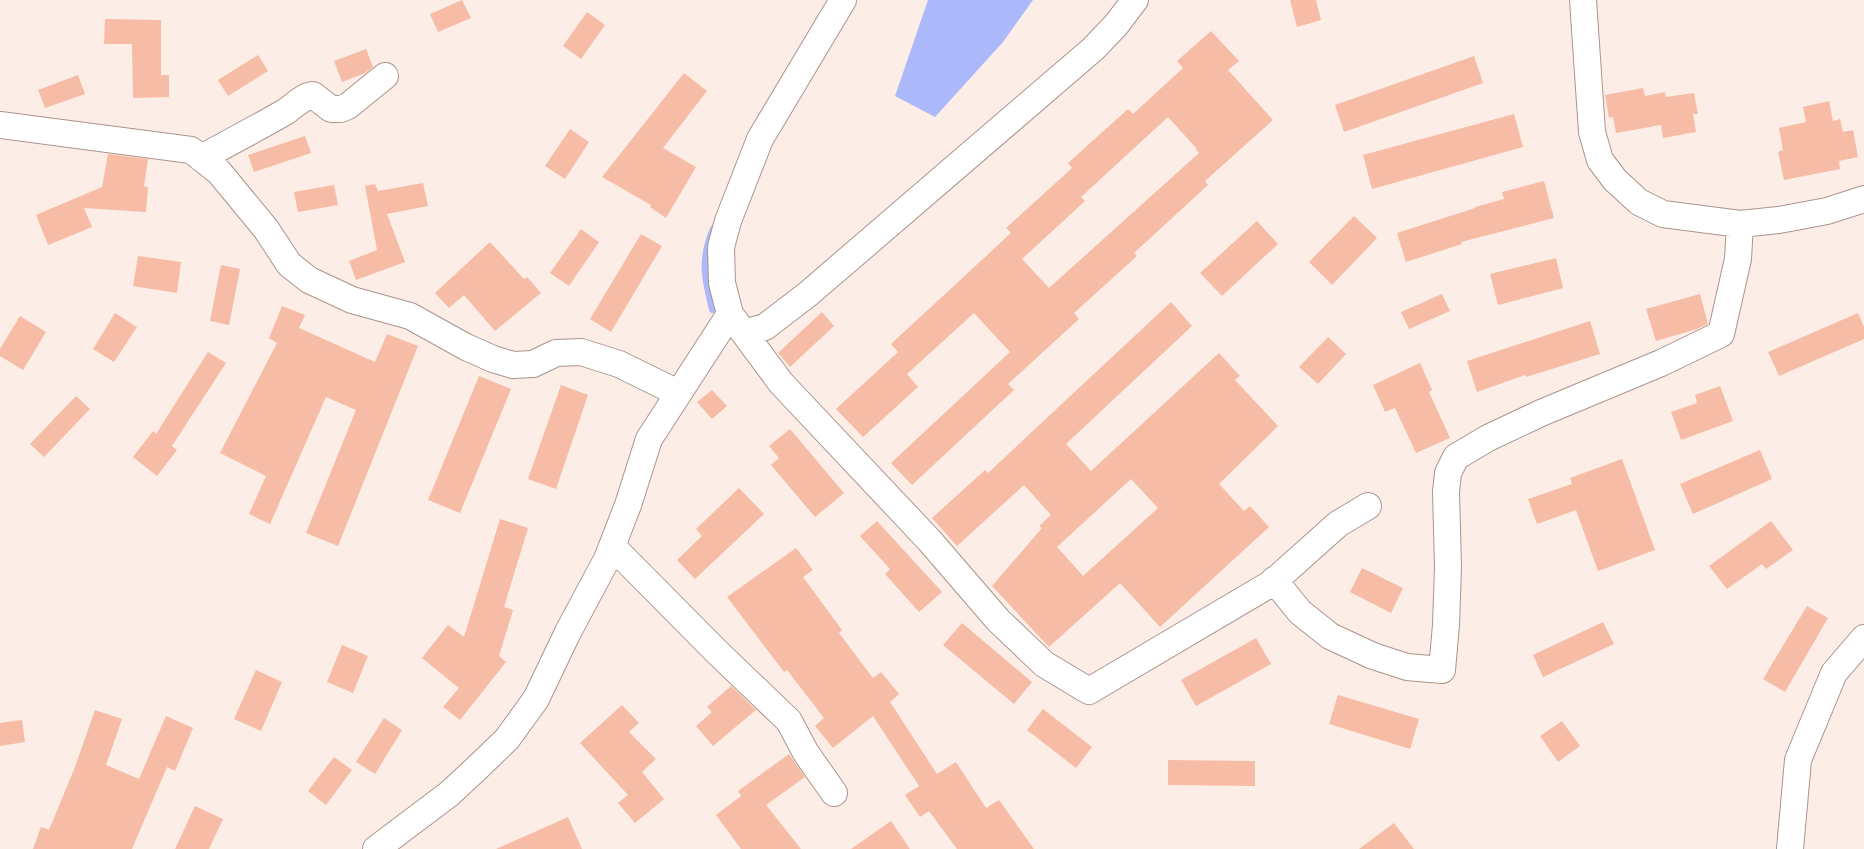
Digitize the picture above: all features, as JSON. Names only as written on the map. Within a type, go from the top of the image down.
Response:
[{"type":"street","points":[[843,0],[760,139],[728,221],[721,247],[722,283],[737,323],[781,383],[928,540],[998,620],[1044,664],[1089,691],[1274,580],[1338,524],[1368,506]]},
{"type":"street","points":[[737,323],[765,327],[808,294],[1093,49],[1116,25],[1135,0]]},
{"type":"street","points":[[1583,0],[1592,132],[1600,160],[1615,180],[1639,202],[1663,214],[1740,224],[1827,211],[1864,199]]},
{"type":"street","points":[[201,158],[258,127],[307,96],[313,95],[331,109],[341,109],[348,106],[385,76]]},
{"type":"street","points":[[0,125],[191,150],[219,172],[266,230],[289,264],[309,280],[352,300],[410,316],[493,359],[513,364],[533,364],[556,353],[581,352],[619,364],[678,393]]},
{"type":"street","points":[[1274,580],[1300,612],[1330,636],[1373,656],[1407,667],[1442,670],[1448,567],[1446,492],[1448,473],[1456,457],[1488,438],[1541,413],[1661,363],[1721,334],[1738,259],[1740,224]]},
{"type":"street","points":[[376,849],[449,794],[507,739],[536,699],[568,632],[608,559],[649,439],[678,393],[737,323]]},
{"type":"street","points":[[612,546],[789,721],[807,753],[834,792]]},
{"type":"street","points":[[1790,849],[1798,760],[1834,673],[1864,638]]},
{"type":"water","points":[[928,0],[1033,0],[1003,42],[935,117],[895,96]]},
{"type":"building","points":[[462,0],[471,18],[438,32],[430,14]]},
{"type":"building","points":[[1290,0],[1316,0],[1321,20],[1297,27]]},
{"type":"building","points":[[587,12],[605,25],[581,59],[563,46]]},
{"type":"building","points":[[105,19],[161,20],[161,75],[169,75],[169,97],[133,98],[132,44],[104,44]]},
{"type":"building","points":[[1211,31],[1239,61],[1228,70],[1273,120],[1205,181],[1208,185],[1134,253],[1137,256],[1074,313],[1079,319],[1008,384],[1014,390],[912,485],[891,463],[1010,352],[974,313],[907,374],[918,387],[863,437],[836,409],[898,352],[891,344],[1011,233],[1006,228],[1072,168],[1068,163],[1128,109],[1133,114],[1183,68],[1177,61]],"holes":[[[1168,117],[1199,153],[1049,288],[1022,259],[1085,201],[1081,197]]]},
{"type":"building","points":[[366,49],[373,67],[365,73],[342,82],[334,61]]},
{"type":"building","points":[[258,55],[268,71],[228,96],[218,80]]},
{"type":"building","points":[[1474,56],[1483,83],[1344,132],[1335,105]]},
{"type":"building","points":[[684,73],[707,91],[663,148],[696,167],[666,218],[650,207],[651,205],[602,177]]},
{"type":"building","points":[[78,75],[85,94],[45,108],[38,90]]},
{"type":"building","points":[[1643,88],[1645,96],[1665,92],[1666,97],[1694,93],[1698,114],[1693,114],[1696,132],[1663,138],[1661,125],[1616,133],[1613,117],[1609,118],[1605,95]]},
{"type":"building","points":[[1829,101],[1833,121],[1840,119],[1843,132],[1853,130],[1858,157],[1839,161],[1840,169],[1784,180],[1778,152],[1783,150],[1779,128],[1806,122],[1803,107]]},
{"type":"building","points":[[1514,114],[1523,147],[1372,189],[1363,155]]},
{"type":"building","points":[[570,129],[589,142],[565,179],[545,166]]},
{"type":"building","points":[[305,136],[311,153],[254,172],[248,155]]},
{"type":"building","points":[[108,154],[148,159],[144,186],[148,187],[146,212],[84,208],[92,227],[48,245],[36,215],[102,187]]},
{"type":"building","points":[[1544,181],[1554,218],[1461,242],[1462,244],[1406,262],[1397,233],[1504,199],[1502,192]]},
{"type":"building","points":[[423,183],[428,206],[387,214],[405,262],[356,280],[349,261],[377,250],[365,186],[375,184],[378,191]]},
{"type":"building","points":[[334,185],[338,205],[298,212],[294,192]]},
{"type":"building","points":[[1354,216],[1377,238],[1332,285],[1309,262]]},
{"type":"building","points":[[1257,221],[1278,244],[1222,296],[1200,273]]},
{"type":"building","points":[[581,229],[599,242],[569,286],[550,273]]},
{"type":"building","points":[[641,234],[662,246],[611,332],[590,319]]},
{"type":"building","points":[[490,242],[524,279],[527,277],[541,293],[495,331],[464,295],[449,308],[435,293]]},
{"type":"building","points":[[138,256],[181,262],[177,293],[133,286]]},
{"type":"building","points":[[1556,258],[1563,288],[1498,305],[1490,274]]},
{"type":"building","points":[[221,265],[240,269],[229,325],[210,321]]},
{"type":"building","points":[[1442,294],[1450,311],[1409,329],[1401,312]]},
{"type":"building","points":[[1700,294],[1708,324],[1656,341],[1646,309]]},
{"type":"building","points":[[1171,302],[1192,326],[1066,444],[1091,471],[1219,353],[1240,376],[1235,380],[1278,426],[1219,484],[1244,511],[1250,506],[1269,527],[1160,627],[1120,583],[1049,647],[992,586],[1042,528],[1039,526],[1051,515],[1024,485],[957,546],[932,518],[985,470],[988,473]],"holes":[[[1131,479],[1158,508],[1083,576],[1057,547]]]},
{"type":"building","points":[[282,306],[305,315],[299,328],[375,362],[387,334],[418,346],[338,546],[306,533],[356,410],[326,397],[270,524],[249,514],[266,476],[220,453],[277,343],[269,338]]},
{"type":"building","points":[[822,312],[834,326],[790,367],[778,353]]},
{"type":"building","points":[[115,313],[137,327],[114,362],[93,349]]},
{"type":"building","points":[[1858,313],[1864,327],[1864,339],[1779,376],[1768,352]]},
{"type":"building","points":[[20,316],[46,332],[23,370],[0,356],[0,349]]},
{"type":"building","points":[[1590,321],[1600,354],[1526,377],[1525,375],[1477,392],[1467,361]]},
{"type":"building","points":[[1328,337],[1346,354],[1318,384],[1299,367]]},
{"type":"building","points":[[208,352],[226,363],[172,446],[177,450],[157,476],[133,457],[153,431],[156,434]]},
{"type":"building","points":[[1420,363],[1432,390],[1429,392],[1450,438],[1416,453],[1395,408],[1385,412],[1373,385]]},
{"type":"building","points":[[479,376],[511,389],[460,513],[428,500]]},
{"type":"building","points":[[561,385],[588,395],[556,489],[528,479]]},
{"type":"building","points":[[1720,386],[1733,421],[1681,440],[1671,412],[1697,403],[1695,395]]},
{"type":"building","points":[[712,390],[727,406],[712,419],[697,402]]},
{"type":"building","points":[[76,396],[90,409],[44,457],[30,444]]},
{"type":"building","points":[[790,429],[844,493],[815,517],[771,465],[779,458],[769,446]]},
{"type":"building","points":[[1760,450],[1772,479],[1693,514],[1680,484]]},
{"type":"building","points":[[1622,459],[1655,550],[1598,571],[1576,510],[1537,524],[1528,499],[1572,484],[1570,478]]},
{"type":"building","points":[[739,488],[764,514],[695,579],[677,560],[702,536],[696,529]]},
{"type":"building","points":[[500,519],[528,528],[504,607],[513,610],[499,656],[506,662],[460,720],[443,707],[459,688],[422,658],[448,625],[464,637]]},
{"type":"building","points":[[877,521],[942,592],[919,612],[885,574],[890,569],[860,536]]},
{"type":"building","points":[[1771,521],[1793,550],[1766,569],[1762,564],[1727,589],[1709,566]]},
{"type":"building","points":[[796,548],[813,570],[803,577],[842,630],[839,633],[873,678],[881,672],[899,694],[890,702],[937,774],[956,762],[986,808],[999,800],[1034,849],[957,849],[929,811],[920,817],[905,795],[919,786],[873,716],[833,748],[815,726],[824,718],[787,670],[784,672],[727,597]]},
{"type":"building","points":[[1362,568],[1403,588],[1391,613],[1350,592]]},
{"type":"building","points":[[1807,606],[1828,618],[1785,692],[1763,679]]},
{"type":"building","points":[[1603,622],[1614,644],[1543,677],[1533,655]]},
{"type":"building","points":[[962,623],[1032,682],[1014,704],[943,645]]},
{"type":"building","points":[[1256,638],[1271,664],[1196,706],[1181,680]]},
{"type":"building","points":[[342,645],[368,656],[353,693],[327,682]]},
{"type":"building","points":[[256,670],[282,682],[261,731],[234,719]]},
{"type":"building","points":[[731,686],[756,710],[713,746],[696,726],[712,712],[707,707]]},
{"type":"building","points":[[1338,695],[1419,719],[1410,749],[1329,724]]},
{"type":"building","points":[[622,705],[639,723],[629,732],[656,759],[642,772],[664,799],[635,823],[618,803],[628,795],[580,743]]},
{"type":"building","points":[[1043,709],[1092,747],[1076,768],[1027,730]]},
{"type":"building","points":[[95,710],[122,719],[106,765],[139,779],[166,716],[193,728],[175,771],[167,767],[132,849],[33,849],[41,827],[49,830]]},
{"type":"building","points":[[384,718],[402,730],[375,774],[356,762]]},
{"type":"building","points":[[22,720],[25,742],[0,746],[0,723]]},
{"type":"building","points":[[1562,721],[1580,746],[1558,762],[1540,736]]},
{"type":"building","points":[[789,754],[805,777],[766,805],[801,849],[741,849],[716,815],[741,796],[738,791]]},
{"type":"building","points":[[334,757],[352,770],[326,805],[308,791]]},
{"type":"building","points":[[1168,760],[1255,761],[1255,786],[1168,785]]},
{"type":"building","points":[[195,806],[223,819],[209,849],[175,849]]},
{"type":"building","points":[[568,817],[582,849],[496,849]]},
{"type":"building","points":[[891,821],[910,849],[851,849]]},
{"type":"building","points":[[1394,823],[1414,849],[1359,849]]},
{"type":"waterway","points":[[713,309],[708,288],[706,259],[714,229]]}]
